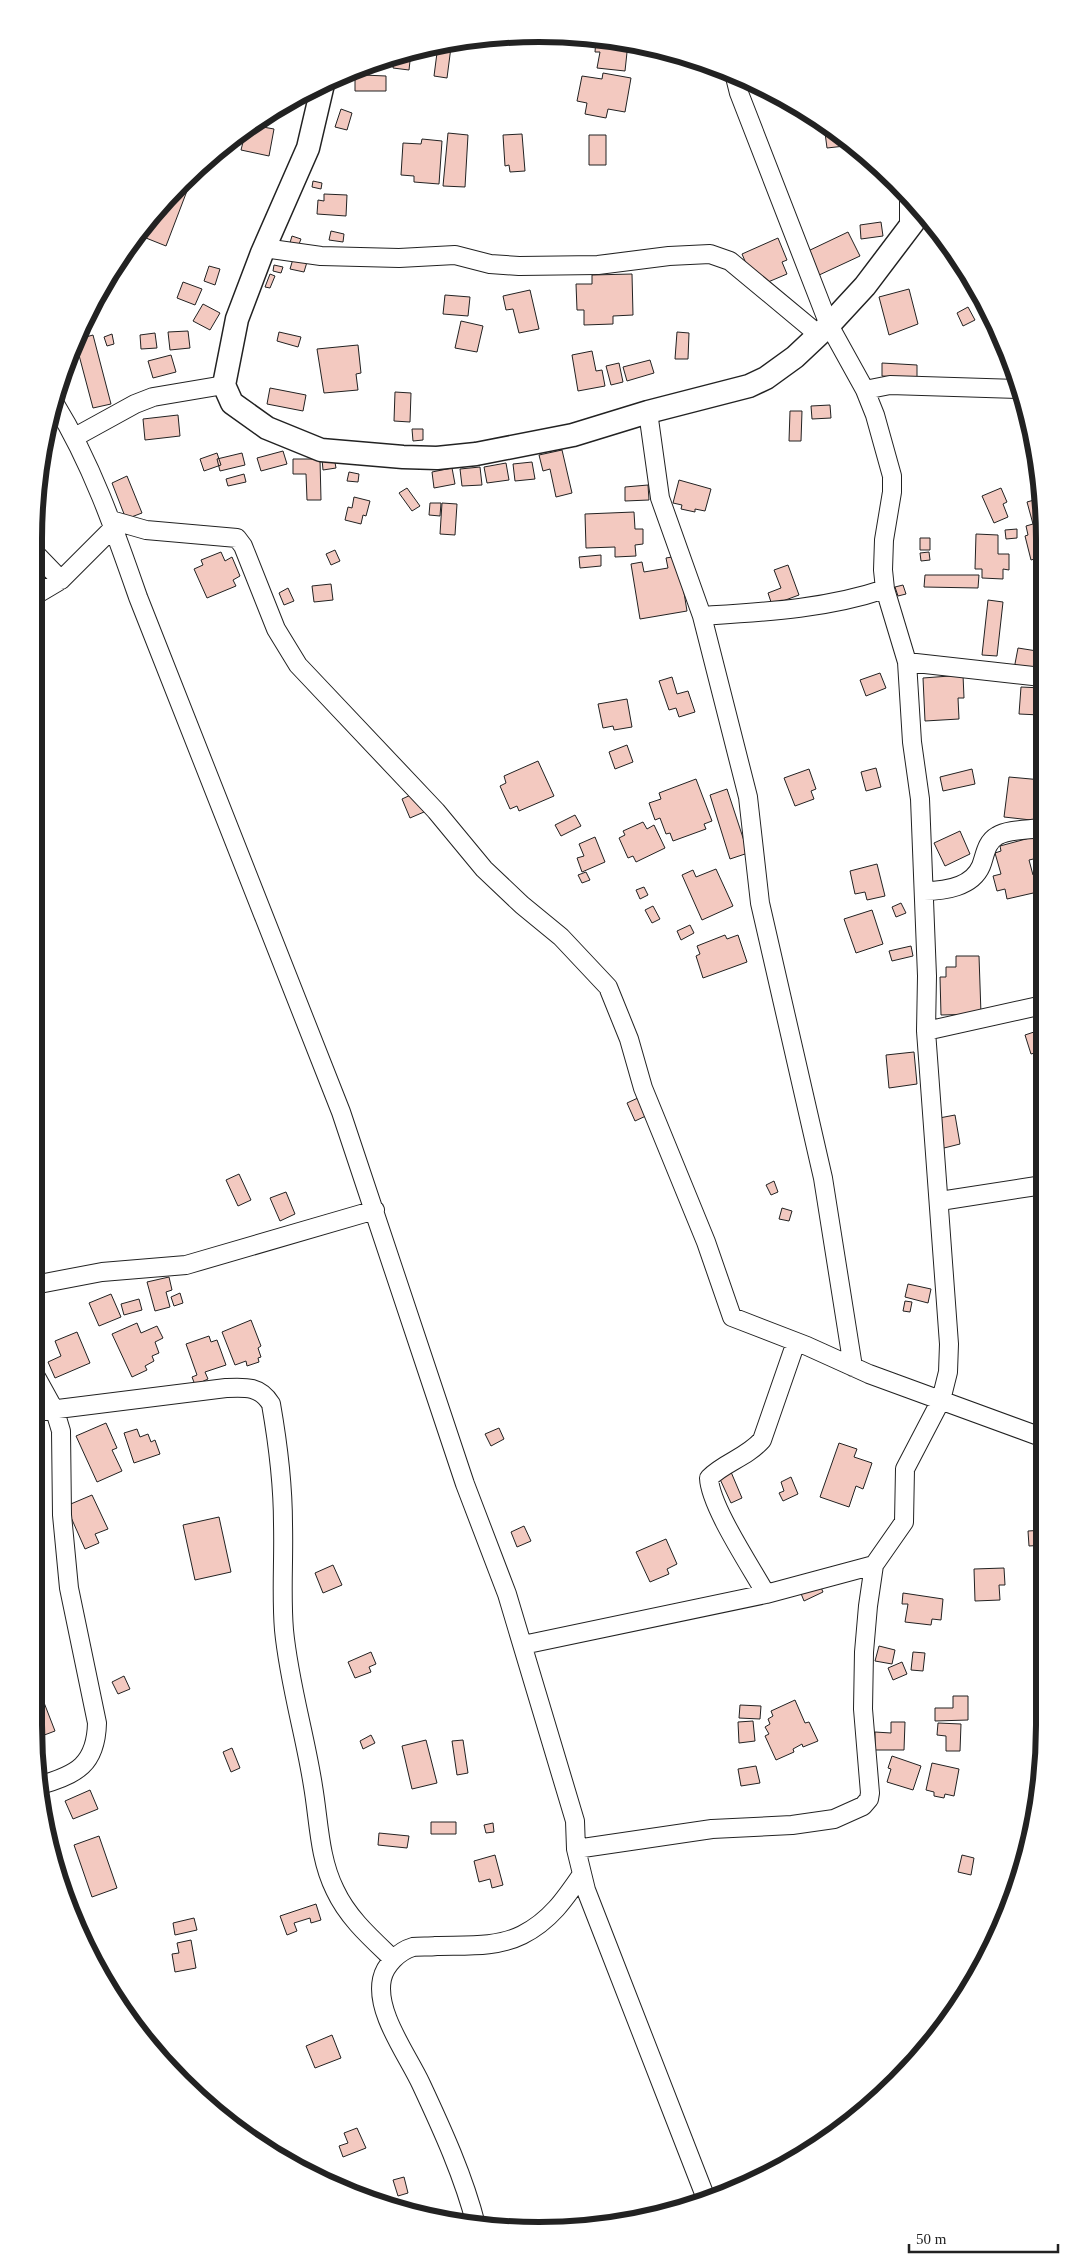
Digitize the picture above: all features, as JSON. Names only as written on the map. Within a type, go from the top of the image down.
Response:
[{"type":"street","points":[[576,1849],[712,1829],[792,1824],[834,1819],[854,1812],[867,1803],[870,1793],[863,1709],[864,1652],[874,1565],[904,1522],[906,1469],[941,1400],[948,1372],[949,1344],[940,1201],[926,1030],[927,976],[920,799],[912,742],[907,662],[885,589],[883,570],[884,540],[892,492],[892,476],[875,415],[865,390],[824,330],[737,83]]},
{"type":"street","points":[[321,94],[308,148],[264,248],[237,319],[224,385],[232,403],[267,428],[321,450],[437,458],[476,454],[573,436],[648,412],[750,386],[766,378],[794,357],[824,330],[865,286],[915,220]]},
{"type":"street","points":[[264,248],[321,256],[399,258],[455,255],[490,264],[519,266],[598,265],[669,256],[710,254],[730,260],[824,330]]},
{"type":"street","points":[[75,437],[135,404],[153,397],[224,385]]},
{"type":"street","points":[[865,390],[890,385],[1013,389]]},
{"type":"street","points":[[59,411],[75,437],[113,524],[138,597],[341,1112],[465,1484],[507,1594],[575,1821],[576,1849],[586,1890],[704,2193]]},
{"type":"street","points":[[648,412],[660,498],[702,616],[748,797],[760,903],[824,1178],[853,1367]]},
{"type":"street","points":[[42,591],[61,580],[113,524]]},
{"type":"street","points":[[113,524],[183,535],[237,538],[243,546],[276,629],[298,665],[436,811],[484,870],[561,937],[608,987],[629,1038],[644,1088],[706,1242],[732,1317],[853,1367],[1036,1435]]},
{"type":"street","points":[[42,560],[61,580]]},
{"type":"street","points":[[702,616],[806,608],[851,599],[885,589]]},
{"type":"street","points":[[907,662],[1036,676]]},
{"type":"street","points":[[924,892],[939,891],[961,885],[974,876],[980,868],[989,844],[997,836],[1036,829]]},
{"type":"street","points":[[926,1030],[1036,1006]]},
{"type":"street","points":[[940,1201],[1036,1186]]},
{"type":"street","points":[[42,1283],[102,1272],[186,1265],[375,1210]]},
{"type":"street","points":[[766,1594],[730,1532],[711,1492],[709,1478],[717,1470],[752,1451],[762,1440],[796,1342]]},
{"type":"street","points":[[42,1387],[55,1410],[61,1431],[63,1448],[62,1514],[69,1588],[83,1645],[97,1723],[97,1741],[85,1764],[60,1779],[46,1783]]},
{"type":"street","points":[[42,1411],[226,1388],[243,1388],[265,1394],[271,1404],[282,1489],[284,1633],[293,1693],[313,1786],[324,1857],[334,1889],[346,1910],[367,1935],[393,1959]]},
{"type":"street","points":[[523,1645],[766,1594],[874,1565]]},
{"type":"street","points":[[474,2217],[455,2162],[421,2084],[387,2018],[382,2000],[383,1976],[393,1959],[412,1947],[489,1944],[521,1935],[541,1924],[558,1909],[582,1874]]},
{"type":"building","points":[[595,46],[627,51],[625,71],[597,68],[600,52],[595,52]]},
{"type":"building","points":[[451,51],[447,78],[434,76],[437,53]]},
{"type":"building","points":[[410,59],[409,70],[393,68],[393,65]]},
{"type":"building","points":[[603,73],[631,78],[625,112],[608,109],[606,118],[585,114],[587,103],[577,101],[582,76],[602,79]]},
{"type":"building","points":[[363,75],[386,76],[386,91],[355,91],[355,78]]},
{"type":"building","points":[[341,109],[352,113],[347,130],[335,127]]},
{"type":"building","points":[[262,127],[274,129],[269,156],[241,150],[243,140]]},
{"type":"building","points":[[448,133],[468,135],[465,187],[443,186]]},
{"type":"building","points":[[825,133],[843,146],[827,148]]},
{"type":"building","points":[[522,134],[525,171],[510,172],[509,165],[505,166],[503,135]]},
{"type":"building","points":[[589,135],[606,135],[606,165],[589,165]]},
{"type":"building","points":[[422,139],[442,141],[439,184],[414,182],[414,176],[401,175],[403,143],[421,144]]},
{"type":"building","points":[[313,181],[322,183],[321,189],[312,187]]},
{"type":"building","points":[[188,188],[166,246],[145,237]]},
{"type":"building","points":[[324,194],[347,195],[346,216],[317,214],[318,200],[324,201]]},
{"type":"building","points":[[881,222],[883,236],[861,239],[860,225]]},
{"type":"building","points":[[331,231],[344,234],[343,242],[329,240]]},
{"type":"building","points":[[848,232],[860,256],[817,276],[806,252]]},
{"type":"building","points":[[292,236],[301,239],[297,249],[289,246]]},
{"type":"building","points":[[778,238],[787,260],[782,262],[787,274],[761,285],[753,280],[742,254]]},
{"type":"building","points":[[293,259],[307,262],[304,272],[290,269]]},
{"type":"building","points":[[274,265],[283,267],[281,273],[273,271]]},
{"type":"building","points":[[209,266],[220,269],[215,285],[204,281]]},
{"type":"building","points":[[270,274],[275,276],[270,288],[265,287]]},
{"type":"building","points":[[632,274],[633,315],[613,316],[613,324],[584,325],[584,310],[577,310],[576,284],[592,284],[592,275]]},
{"type":"building","points":[[183,282],[202,289],[195,305],[177,298]]},
{"type":"building","points":[[909,289],[918,324],[889,335],[879,297]]},
{"type":"building","points":[[530,290],[539,329],[519,333],[513,309],[506,310],[503,296]]},
{"type":"building","points":[[445,295],[470,297],[468,316],[443,314]]},
{"type":"building","points":[[203,304],[220,313],[210,330],[193,321]]},
{"type":"building","points":[[968,307],[975,320],[963,326],[957,313]]},
{"type":"building","points":[[461,321],[483,326],[477,352],[455,348]]},
{"type":"building","points":[[188,331],[190,348],[170,350],[168,332]]},
{"type":"building","points":[[279,332],[301,337],[298,347],[277,341]]},
{"type":"building","points":[[677,332],[689,333],[688,359],[675,359]]},
{"type":"building","points":[[155,333],[157,348],[141,349],[140,335]]},
{"type":"building","points":[[112,334],[114,344],[107,346],[104,337]]},
{"type":"building","points":[[93,335],[111,404],[93,408],[79,353],[86,337]]},
{"type":"building","points":[[358,345],[361,373],[356,374],[358,390],[324,393],[317,349]]},
{"type":"building","points":[[592,351],[596,371],[602,370],[605,386],[578,391],[572,355]]},
{"type":"building","points":[[171,355],[176,372],[153,378],[148,361]]},
{"type":"building","points":[[650,360],[654,373],[627,381],[623,367]]},
{"type":"building","points":[[619,363],[623,382],[611,385],[606,366]]},
{"type":"building","points":[[882,363],[917,365],[917,378],[882,376]]},
{"type":"building","points":[[270,388],[306,395],[303,411],[267,404]]},
{"type":"building","points":[[395,392],[411,393],[410,422],[394,421]]},
{"type":"building","points":[[830,405],[831,418],[812,419],[811,406]]},
{"type":"building","points":[[790,411],[802,411],[801,441],[789,441]]},
{"type":"building","points":[[178,415],[180,436],[145,440],[143,419]]},
{"type":"building","points":[[412,429],[423,429],[423,440],[413,441]]},
{"type":"building","points":[[562,450],[572,493],[556,497],[550,469],[543,471],[539,455]]},
{"type":"building","points":[[283,451],[287,464],[261,471],[257,458]]},
{"type":"building","points":[[217,453],[221,465],[204,471],[200,459]]},
{"type":"building","points":[[242,453],[245,465],[220,471],[217,459]]},
{"type":"building","points":[[334,457],[336,468],[323,470],[322,459]]},
{"type":"building","points":[[293,459],[320,459],[321,500],[307,500],[306,474],[293,474]]},
{"type":"building","points":[[532,462],[535,479],[515,481],[513,464]]},
{"type":"building","points":[[506,463],[509,480],[487,483],[484,467]]},
{"type":"building","points":[[480,467],[482,485],[462,486],[460,469]]},
{"type":"building","points":[[452,468],[455,484],[434,488],[432,472]]},
{"type":"building","points":[[349,472],[359,474],[358,482],[347,481]]},
{"type":"building","points":[[244,474],[246,482],[228,486],[226,479]]},
{"type":"building","points":[[127,476],[142,513],[126,519],[112,483]]},
{"type":"building","points":[[679,480],[711,489],[705,511],[695,509],[695,512],[681,509],[682,505],[673,503]]},
{"type":"building","points":[[648,485],[649,500],[625,501],[625,487]]},
{"type":"building","points":[[407,488],[420,506],[412,511],[399,493]]},
{"type":"building","points":[[1001,488],[1007,502],[1003,504],[1008,517],[994,523],[982,496]]},
{"type":"building","points":[[354,497],[370,501],[366,516],[363,515],[361,524],[345,520],[348,507],[352,508]]},
{"type":"building","points":[[1034,500],[1035,507],[1036,558],[1031,560],[1025,536],[1028,535],[1026,526],[1033,524],[1027,502]]},
{"type":"building","points":[[430,503],[441,503],[440,516],[429,515]]},
{"type":"building","points":[[442,503],[457,504],[455,535],[440,534]]},
{"type":"building","points":[[634,512],[635,529],[643,529],[643,544],[635,545],[636,556],[615,557],[615,547],[586,548],[585,514]]},
{"type":"building","points":[[1017,529],[1017,538],[1006,539],[1005,530]]},
{"type":"building","points":[[976,534],[998,535],[998,554],[1009,554],[1009,570],[1003,569],[1003,579],[982,578],[982,569],[975,569]]},
{"type":"building","points":[[920,538],[930,538],[930,550],[920,550]]},
{"type":"building","points":[[335,550],[340,561],[331,565],[326,554]]},
{"type":"building","points":[[221,552],[225,561],[232,557],[240,576],[233,580],[236,586],[207,598],[194,569],[203,565],[201,560]]},
{"type":"building","points":[[929,552],[930,560],[921,561],[920,553]]},
{"type":"building","points":[[601,555],[601,566],[580,568],[579,557]]},
{"type":"building","points":[[678,556],[687,611],[640,619],[631,564],[642,562],[644,572],[668,568],[666,558]]},
{"type":"building","points":[[788,565],[799,595],[772,605],[768,593],[781,588],[774,570]]},
{"type":"building","points":[[925,575],[979,575],[978,588],[924,587]]},
{"type":"building","points":[[331,584],[333,600],[314,602],[312,586]]},
{"type":"building","points":[[903,585],[906,594],[898,596],[895,587]]},
{"type":"building","points":[[288,588],[294,601],[284,605],[279,593]]},
{"type":"building","points":[[988,600],[1003,602],[997,656],[982,655]]},
{"type":"building","points":[[1018,648],[1036,651],[1035,668],[1014,669]]},
{"type":"building","points":[[880,673],[886,688],[866,696],[860,680]]},
{"type":"building","points":[[963,675],[964,698],[958,698],[959,719],[925,721],[923,678]]},
{"type":"building","points":[[672,677],[677,694],[688,691],[695,712],[679,717],[676,708],[669,710],[659,681]]},
{"type":"building","points":[[1021,687],[1036,688],[1036,715],[1019,714]]},
{"type":"building","points":[[627,699],[632,727],[614,730],[613,726],[603,728],[598,704]]},
{"type":"building","points":[[627,745],[633,762],[615,769],[609,752]]},
{"type":"building","points":[[538,761],[554,796],[519,811],[517,806],[510,809],[500,786],[506,783],[504,776]]},
{"type":"building","points":[[876,768],[881,787],[866,791],[861,772]]},
{"type":"building","points":[[809,769],[816,789],[811,791],[814,799],[795,806],[784,778]]},
{"type":"building","points":[[972,769],[975,784],[943,791],[940,777]]},
{"type":"building","points":[[1009,777],[1036,779],[1036,821],[1004,817]]},
{"type":"building","points":[[696,779],[712,821],[704,824],[706,829],[673,841],[670,833],[666,834],[660,818],[655,820],[649,803],[661,799],[659,793]]},
{"type":"building","points":[[727,789],[748,853],[730,859],[710,795]]},
{"type":"building","points":[[415,793],[424,812],[410,818],[402,799]]},
{"type":"building","points":[[575,815],[581,826],[561,836],[555,825]]},
{"type":"building","points":[[643,822],[647,829],[654,825],[665,848],[636,862],[633,856],[628,858],[619,838],[625,835],[623,831]]},
{"type":"building","points":[[960,831],[970,854],[945,866],[934,843]]},
{"type":"building","points":[[1036,836],[1036,858],[1029,860],[1033,875],[1036,874],[1036,892],[1007,899],[1005,889],[997,891],[993,876],[1001,874],[995,853],[1001,851],[1000,846]]},
{"type":"building","points":[[595,837],[605,862],[582,872],[577,858],[584,856],[579,844]]},
{"type":"building","points":[[877,864],[885,896],[867,900],[865,892],[855,894],[850,871]]},
{"type":"building","points":[[716,869],[733,906],[702,920],[682,875],[693,870],[696,877]]},
{"type":"building","points":[[586,872],[590,880],[582,883],[578,875]]},
{"type":"building","points":[[644,887],[648,895],[640,899],[636,890]]},
{"type":"building","points":[[901,903],[906,913],[896,917],[892,907]]},
{"type":"building","points":[[653,906],[660,919],[652,923],[645,910]]},
{"type":"building","points":[[872,910],[883,944],[856,953],[844,919]]},
{"type":"building","points":[[690,925],[694,933],[681,940],[677,931]]},
{"type":"building","points":[[725,935],[727,939],[738,935],[747,962],[703,978],[696,956],[700,954],[697,946]]},
{"type":"building","points":[[911,946],[913,956],[892,961],[889,951]]},
{"type":"building","points":[[956,956],[979,956],[981,1014],[941,1015],[940,977],[946,977],[946,967],[956,967]]},
{"type":"building","points":[[1036,1031],[1036,1053],[1031,1054],[1025,1035]]},
{"type":"building","points":[[914,1052],[917,1084],[889,1088],[886,1055]]},
{"type":"building","points":[[640,1097],[648,1115],[635,1121],[627,1103]]},
{"type":"building","points":[[955,1115],[960,1144],[940,1149],[934,1119]]},
{"type":"building","points":[[239,1174],[251,1200],[238,1206],[226,1180]]},
{"type":"building","points":[[774,1181],[778,1192],[771,1195],[766,1185]]},
{"type":"building","points":[[286,1192],[295,1214],[280,1221],[270,1198]]},
{"type":"building","points":[[782,1208],[792,1211],[789,1221],[779,1219]]},
{"type":"building","points":[[169,1277],[172,1290],[166,1292],[170,1307],[155,1311],[147,1282]]},
{"type":"building","points":[[908,1284],[931,1289],[928,1303],[905,1297]]},
{"type":"building","points":[[180,1293],[183,1303],[174,1306],[171,1297]]},
{"type":"building","points":[[111,1294],[121,1317],[99,1326],[89,1303]]},
{"type":"building","points":[[139,1299],[142,1310],[124,1315],[121,1304]]},
{"type":"building","points":[[905,1301],[912,1302],[910,1312],[903,1311]]},
{"type":"building","points":[[251,1320],[261,1346],[258,1348],[261,1357],[258,1358],[259,1362],[247,1366],[246,1361],[235,1365],[222,1332]]},
{"type":"building","points":[[137,1323],[141,1333],[157,1326],[163,1338],[155,1342],[159,1353],[152,1356],[154,1361],[145,1366],[147,1370],[132,1377],[112,1334]]},
{"type":"building","points":[[77,1332],[90,1363],[55,1378],[48,1362],[61,1356],[55,1341]]},
{"type":"building","points":[[209,1336],[211,1342],[217,1340],[226,1365],[205,1372],[208,1379],[195,1385],[192,1377],[197,1375],[186,1344]]},
{"type":"building","points":[[106,1423],[117,1448],[112,1450],[122,1471],[97,1482],[76,1436]]},
{"type":"building","points":[[499,1428],[504,1439],[491,1446],[485,1434]]},
{"type":"building","points":[[137,1429],[140,1437],[148,1434],[151,1442],[155,1440],[160,1454],[134,1463],[124,1433]]},
{"type":"building","points":[[839,1443],[857,1449],[854,1457],[872,1463],[863,1489],[856,1486],[849,1507],[820,1497]]},
{"type":"building","points":[[731,1472],[742,1498],[731,1503],[719,1477]]},
{"type":"building","points":[[791,1477],[798,1494],[783,1501],[779,1493],[784,1491],[781,1482]]},
{"type":"building","points":[[92,1495],[108,1529],[95,1534],[99,1543],[85,1549],[66,1506]]},
{"type":"building","points":[[219,1517],[231,1572],[195,1580],[183,1525]]},
{"type":"building","points":[[524,1526],[531,1541],[517,1547],[511,1532]]},
{"type":"building","points":[[1028,1531],[1036,1531],[1036,1546],[1029,1546]]},
{"type":"building","points":[[666,1539],[677,1564],[667,1569],[669,1574],[650,1582],[636,1552]]},
{"type":"building","points":[[333,1565],[342,1585],[323,1593],[315,1573]]},
{"type":"building","points":[[1004,1568],[1005,1585],[999,1585],[1000,1600],[975,1601],[974,1569]]},
{"type":"building","points":[[819,1583],[823,1592],[804,1601],[800,1591]]},
{"type":"building","points":[[903,1593],[943,1599],[941,1620],[932,1619],[931,1625],[905,1622],[908,1604],[902,1604]]},
{"type":"building","points":[[879,1646],[895,1650],[892,1664],[875,1661]]},
{"type":"building","points":[[371,1652],[376,1664],[369,1667],[371,1672],[355,1678],[348,1662]]},
{"type":"building","points":[[913,1652],[925,1653],[923,1671],[911,1670]]},
{"type":"building","points":[[902,1662],[907,1674],[893,1680],[888,1668]]},
{"type":"building","points":[[124,1676],[130,1689],[118,1694],[112,1682]]},
{"type":"building","points":[[953,1696],[968,1696],[968,1720],[935,1721],[935,1708],[953,1708]]},
{"type":"building","points":[[42,1700],[55,1731],[43,1736],[42,1724]]},
{"type":"building","points":[[795,1700],[805,1723],[809,1722],[818,1741],[803,1747],[802,1744],[793,1749],[794,1752],[776,1760],[765,1736],[769,1734],[765,1727],[770,1724],[768,1719],[773,1716],[771,1711]]},
{"type":"building","points":[[740,1705],[761,1706],[760,1719],[739,1718]]},
{"type":"building","points":[[753,1721],[755,1741],[739,1743],[738,1722]]},
{"type":"building","points":[[891,1722],[905,1722],[904,1750],[875,1750],[875,1732],[891,1733]]},
{"type":"building","points":[[938,1723],[961,1724],[960,1751],[946,1751],[946,1736],[937,1735]]},
{"type":"building","points":[[371,1735],[375,1743],[363,1749],[360,1741]]},
{"type":"building","points":[[426,1740],[437,1783],[412,1789],[402,1746]]},
{"type":"building","points":[[463,1740],[468,1773],[457,1775],[452,1741]]},
{"type":"building","points":[[232,1748],[240,1768],[231,1772],[223,1752]]},
{"type":"building","points":[[892,1756],[921,1766],[913,1790],[887,1782],[891,1769],[888,1768]]},
{"type":"building","points":[[932,1763],[959,1769],[954,1796],[945,1794],[944,1798],[934,1796],[934,1792],[926,1790]]},
{"type":"building","points":[[756,1766],[760,1783],[741,1786],[738,1769]]},
{"type":"building","points":[[90,1790],[98,1809],[73,1819],[65,1801]]},
{"type":"building","points":[[431,1822],[456,1822],[456,1834],[431,1834]]},
{"type":"building","points":[[493,1823],[494,1832],[486,1833],[484,1825]]},
{"type":"building","points":[[379,1833],[409,1836],[407,1848],[378,1845]]},
{"type":"building","points":[[99,1836],[117,1888],[92,1897],[74,1845]]},
{"type":"building","points":[[495,1855],[503,1885],[492,1888],[490,1879],[479,1882],[474,1861]]},
{"type":"building","points":[[962,1855],[974,1858],[971,1875],[958,1872]]},
{"type":"building","points":[[316,1904],[321,1920],[311,1923],[310,1918],[294,1923],[297,1931],[287,1935],[280,1916]]},
{"type":"building","points":[[194,1918],[197,1930],[175,1935],[173,1923]]},
{"type":"building","points":[[191,1940],[196,1968],[175,1972],[172,1954],[179,1953],[177,1943]]},
{"type":"building","points":[[332,2035],[341,2058],[315,2068],[306,2046]]},
{"type":"building","points":[[357,2128],[366,2148],[343,2157],[339,2146],[348,2143],[344,2133]]},
{"type":"building","points":[[404,2177],[408,2193],[398,2196],[393,2180]]}]
